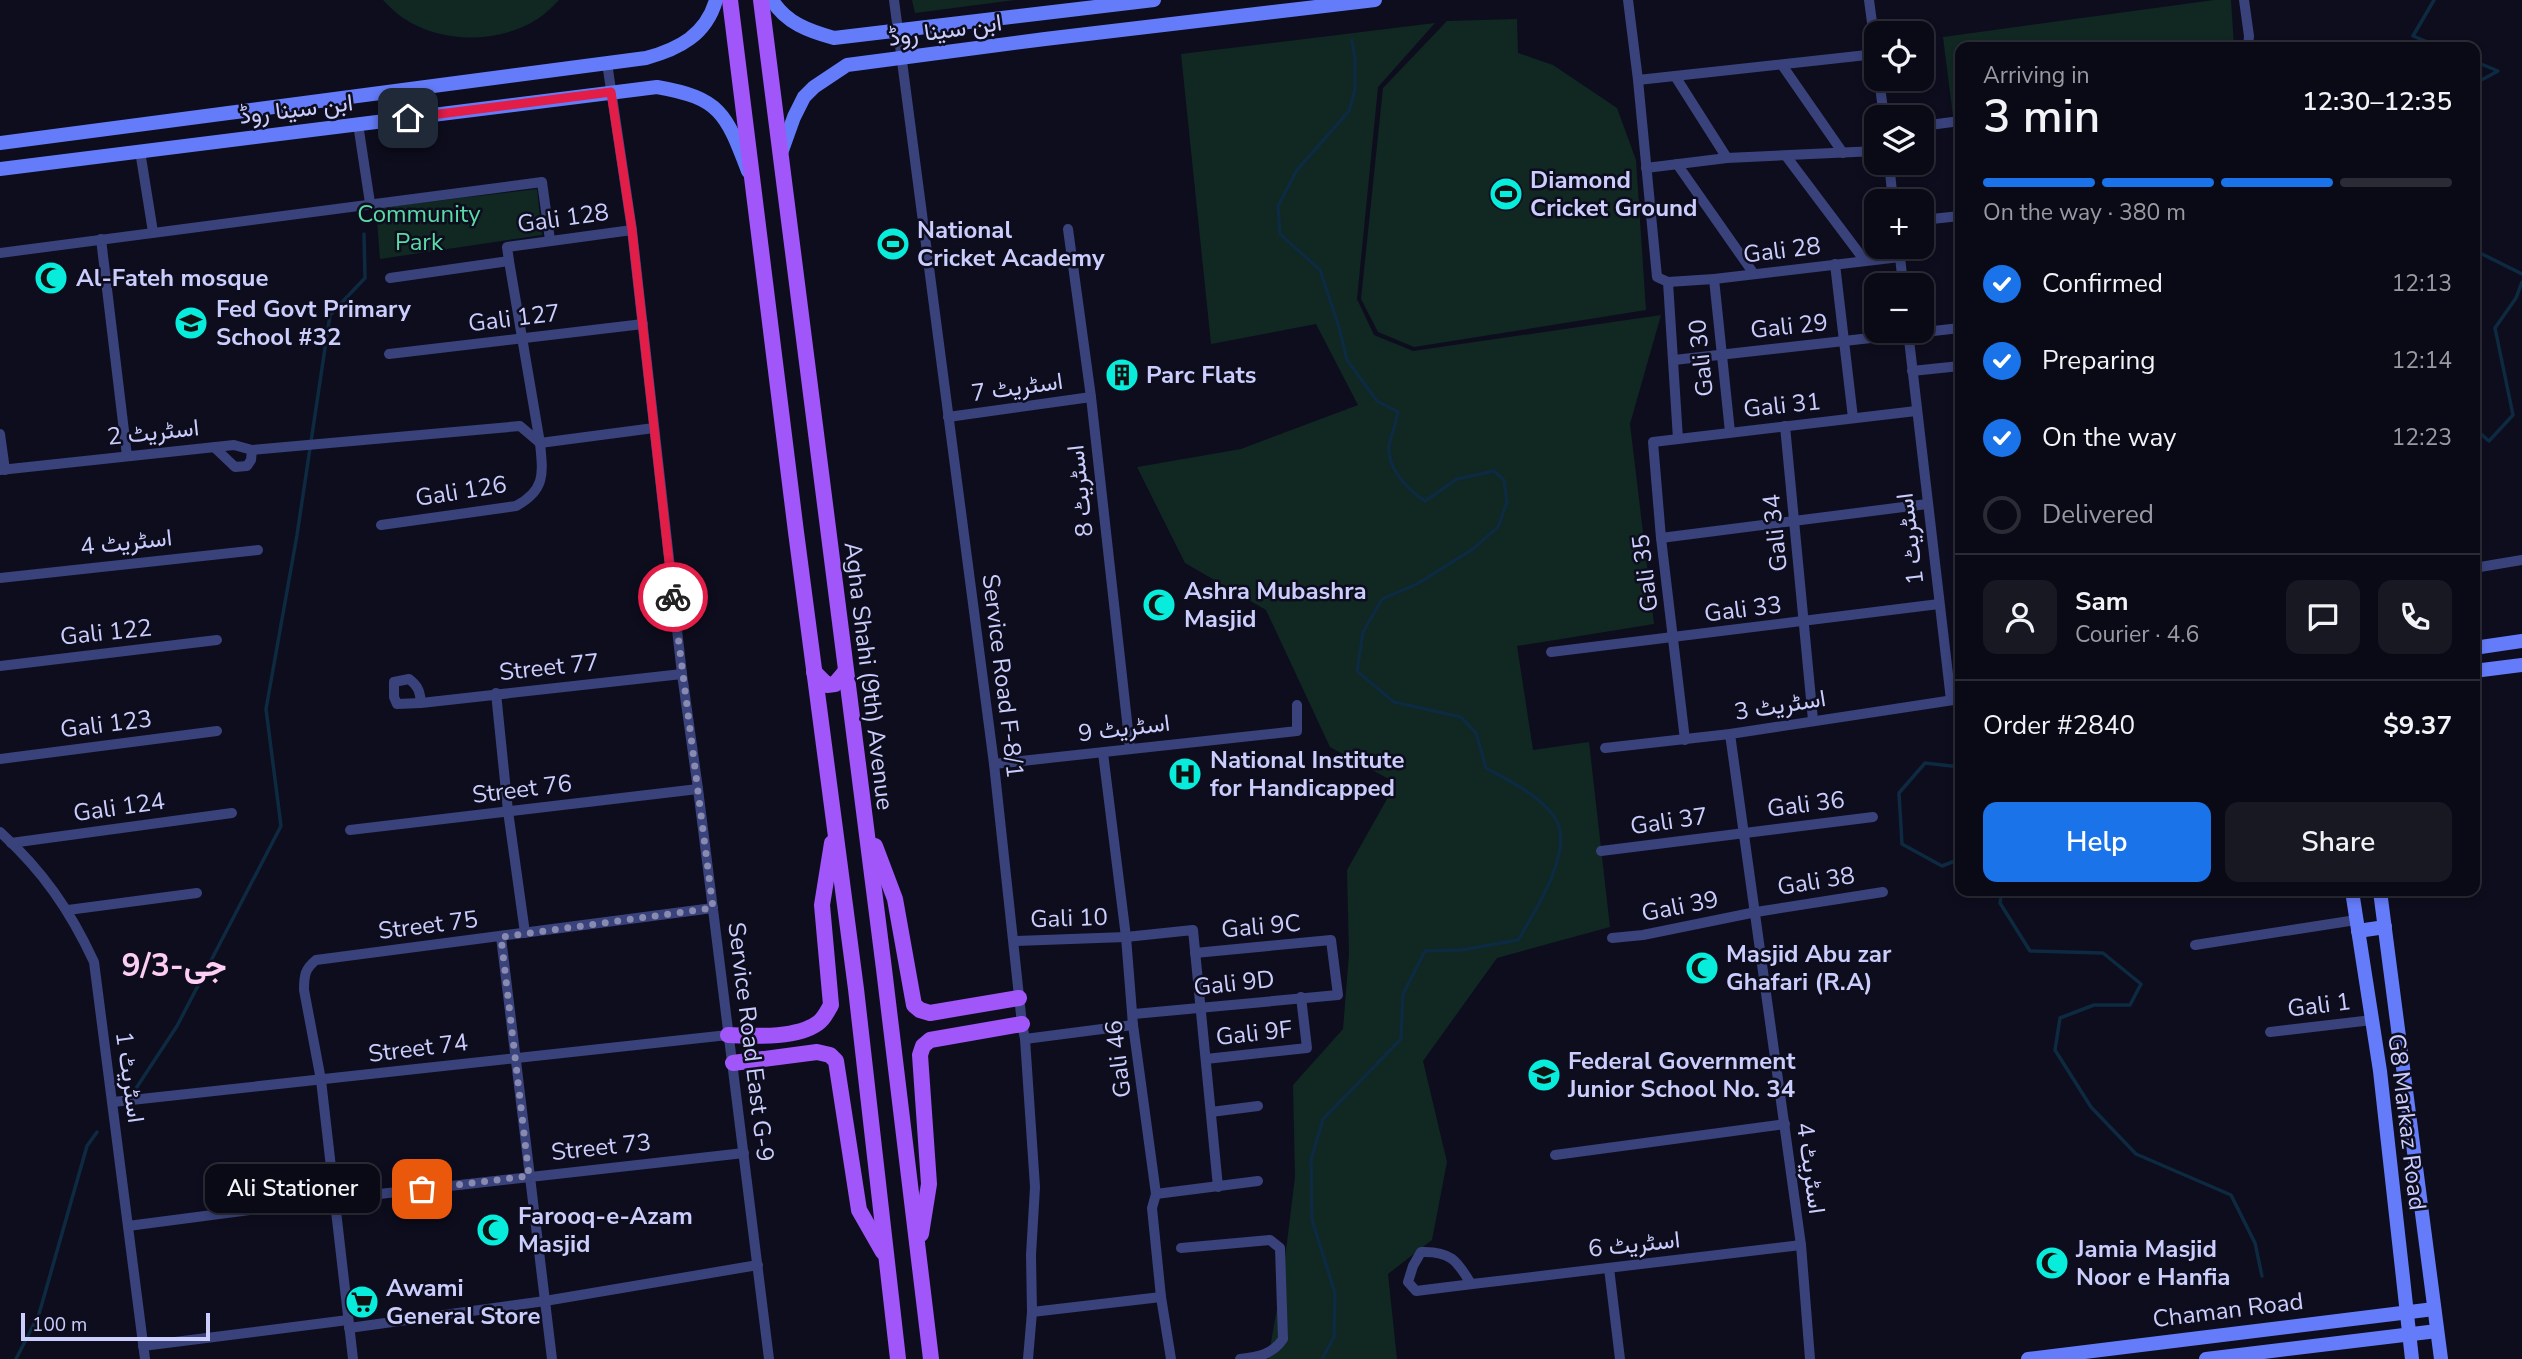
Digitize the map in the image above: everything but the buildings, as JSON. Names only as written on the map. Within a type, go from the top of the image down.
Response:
[{"type":"main road","name":"ابن سینا روڈ","points":[[0,143],[646,58],[672,51],[694,35],[711,16],[716,0]]},
{"type":"main road","points":[[730,0],[856,989],[898,1359]]},
{"type":"main road","name":"Agha Shahi (9th) Avenue","points":[[761,0],[931,1359]]},
{"type":"main road","name":"ابن سینا روڈ","points":[[772,0],[779,11],[794,23],[812,32],[834,38],[1154,0]]},
{"type":"main road","name":"ابن سینا روڈ","points":[[780,156],[804,97],[847,65],[1375,0]]},
{"type":"main road","name":"ابن سینا روڈ","points":[[0,169],[657,87],[689,93],[717,108],[733,132],[753,185]]},
{"type":"main road","points":[[2480,647],[2522,641]]},
{"type":"main road","points":[[2480,670],[2522,665]]},
{"type":"main road","points":[[814,672],[827,685],[835,684],[846,671]]},
{"type":"main road","points":[[864,817],[895,899],[914,1004],[920,1010],[930,1013],[1019,998]]},
{"type":"main road","points":[[728,1035],[763,1036],[796,1032],[817,1024],[831,1005],[822,905],[835,823]]},
{"type":"main road","name":"G8 Markaz Road","points":[[2353,896],[2384,1112],[2412,1359]]},
{"type":"main road","name":"G8 Markaz Road","points":[[2381,896],[2441,1359]]},
{"type":"main road","points":[[2357,925],[2385,927]]},
{"type":"main road","points":[[919,1254],[929,1184],[920,1055],[923,1046],[930,1040],[1024,1032]]},
{"type":"main road","points":[[733,1063],[817,1052],[830,1055],[836,1061],[859,1210],[886,1257]]},
{"type":"main road","points":[[2384,1112],[2409,1110]]},
{"type":"main road","name":"Chaman Road","points":[[2028,1359],[2434,1309]]},
{"type":"main road","name":"Chaman Road","points":[[2206,1359],[2437,1331]]},
{"type":"street","name":"Service Road F-8/1","points":[[894,0],[994,764],[1024,1032],[1035,1187],[1028,1359]]},
{"type":"street","points":[[1629,0],[1657,277],[1668,282],[1678,439]]},
{"type":"street","points":[[1869,0],[1872,21]]},
{"type":"street","points":[[2244,0],[2248,42]]},
{"type":"street","points":[[1638,80],[1864,55]]},
{"type":"street","name":"Service Road East G-9","points":[[607,63],[632,230],[682,674],[769,1359]]},
{"type":"street","points":[[1782,65],[1843,153]]},
{"type":"street","points":[[1675,76],[1727,159]]},
{"type":"street","points":[[1934,124],[1955,122]]},
{"type":"street","points":[[358,124],[370,203]]},
{"type":"street","points":[[140,151],[153,232]]},
{"type":"street","points":[[1646,168],[1727,159],[1864,152]]},
{"type":"street","points":[[1786,156],[1865,261]]},
{"type":"street","points":[[1677,164],[1754,274]]},
{"type":"street","points":[[0,253],[542,182],[550,240]]},
{"type":"street","points":[[1934,219],[1955,217]]},
{"type":"street","name":"اسٹریٹ 8","points":[[1068,229],[1091,397],[1130,748]]},
{"type":"street","name":"Gali 128","points":[[390,278],[509,261],[507,247],[632,230]]},
{"type":"street","points":[[101,239],[127,456]]},
{"type":"street","name":"Gali 28","points":[[1668,282],[1714,279],[1873,259]]},
{"type":"street","name":"Gali 126","points":[[381,525],[516,506],[529,499],[538,488],[543,474],[540,443],[509,261]]},
{"type":"street","points":[[1835,264],[1853,418]]},
{"type":"street","name":"Gali 30","points":[[1714,279],[1730,432]]},
{"type":"street","name":"Gali 127","points":[[389,354],[643,324]]},
{"type":"street","name":"Gali 29","points":[[1934,330],[1955,328]]},
{"type":"street","name":"Gali 29","points":[[1674,360],[1864,338]]},
{"type":"street","name":"اسٹریٹ 1","points":[[1909,343],[1939,604],[1955,695]]},
{"type":"street","points":[[1912,371],[1955,367]]},
{"type":"street","name":"اسٹریٹ 7","points":[[948,417],[1091,397]]},
{"type":"street","name":"Gali 31","points":[[1653,442],[1916,411]]},
{"type":"street","points":[[252,450],[520,426],[540,443],[654,428]]},
{"type":"street","name":"Gali 34","points":[[1785,426],[1813,720]]},
{"type":"street","points":[[0,434],[2,470]]},
{"type":"street","name":"Gali 35","points":[[1653,442],[1661,538],[1685,740]]},
{"type":"street","name":"اسٹریٹ 2","points":[[2,470],[234,444],[252,450],[251,460],[247,466],[235,467],[214,447]]},
{"type":"street","points":[[1661,538],[1927,504]]},
{"type":"street","name":"اسٹریٹ 4","points":[[0,578],[258,550]]},
{"type":"street","points":[[2480,567],[2522,560]]},
{"type":"street","name":"Gali 33","points":[[1551,652],[1674,639],[1939,604]]},
{"type":"street","name":"Gali 122","points":[[0,666],[217,640]]},
{"type":"street","points":[[1946,651],[1955,650]]},
{"type":"street","name":"Street 77","points":[[421,703],[682,674]]},
{"type":"street","points":[[496,693],[508,811],[525,933]]},
{"type":"street","name":"اسٹریٹ 3","points":[[1605,748],[1730,734],[1955,700]]},
{"type":"street","name":"اسٹریٹ 9","points":[[994,764],[1297,731],[1297,705]]},
{"type":"street","name":"Gali 123","points":[[0,759],[217,731]]},
{"type":"street","name":"اسٹریٹ 4","points":[[1730,734],[1801,1245],[1810,1359]]},
{"type":"street","name":"Gali 46","points":[[1103,753],[1156,1194],[1152,1208],[1161,1297],[1171,1359]]},
{"type":"street","name":"Street 76","points":[[350,830],[698,789]]},
{"type":"street","name":"Gali 124","points":[[11,843],[232,813]]},
{"type":"street","name":"Gali 36","points":[[1743,833],[1873,817]]},
{"type":"street","name":"اسٹریٹ 1","points":[[0,832],[47,880],[76,923],[94,962],[145,1359]]},
{"type":"street","name":"Gali 37","points":[[1601,851],[1743,833]]},
{"type":"street","name":"Gali 38","points":[[1756,912],[1884,892]]},
{"type":"street","points":[[68,910],[197,893]]},
{"type":"street","name":"Street 75","points":[[353,1359],[321,1080],[304,975],[306,968],[316,960],[713,908]]},
{"type":"street","name":"Gali 39","points":[[1612,938],[1643,935],[1756,912]]},
{"type":"street","points":[[2195,945],[2357,925]]},
{"type":"street","name":"Gali 10","points":[[1014,941],[1126,937],[1192,930],[1195,953]]},
{"type":"street","points":[[501,937],[552,1359]]},
{"type":"street","name":"Gali 9C","points":[[1195,953],[1331,940],[1338,995]]},
{"type":"street","points":[[1195,953],[1218,1187]]},
{"type":"street","name":"Gali 9D","points":[[1024,1032],[1301,997],[1338,995]]},
{"type":"street","name":"Gali 9F","points":[[1206,1059],[1307,1048],[1301,997]]},
{"type":"street","name":"Gali 1","points":[[2270,1032],[2372,1020]]},
{"type":"street","name":"Street 74","points":[[113,1102],[728,1035]]},
{"type":"street","points":[[1211,1112],[1258,1106]]},
{"type":"street","points":[[1555,1155],[1785,1125]]},
{"type":"street","name":"Street 73","points":[[128,1226],[529,1176],[744,1153]]},
{"type":"street","points":[[1156,1194],[1258,1181]]},
{"type":"street","points":[[1181,1248],[1270,1240],[1279,1248],[1283,1339],[1276,1350],[1260,1357],[1240,1359]]},
{"type":"street","name":"اسٹریٹ 6","points":[[1471,1284],[1454,1259],[1438,1251],[1421,1252],[1408,1282],[1416,1291],[1471,1284],[1540,1274],[1801,1245]]},
{"type":"street","points":[[144,1346],[545,1301],[758,1265]]},
{"type":"street","points":[[1609,1268],[1620,1359]]},
{"type":"street","points":[[1032,1312],[1161,1297]]},
{"type":"green space","points":[[383,0],[559,0],[542,16],[524,27],[507,33],[471,38],[435,33],[418,27],[400,16]]},
{"type":"green space","points":[[912,0],[1015,0],[915,13]]},
{"type":"green space","points":[[2214,0],[2231,0],[2234,42],[1955,42],[1953,116],[1943,37]]},
{"type":"green space","name":"Diamond Cricket Ground","points":[[1517,19],[1518,53],[1553,65],[1617,108],[1636,160],[1646,310],[1414,347],[1378,332],[1361,299],[1383,88],[1447,21]]},
{"type":"green space","points":[[1435,23],[1378,87],[1357,299],[1374,335],[1413,351],[1661,315],[1630,424],[1654,624],[1517,646],[1533,750],[1589,742],[1610,927],[1497,958],[1423,1061],[1447,1162],[1432,1240],[1388,1274],[1397,1359],[1268,1359],[1283,1275],[1295,1177],[1293,1085],[1343,1029],[1349,954],[1347,870],[1396,783],[1330,747],[1266,610],[1185,563],[1137,467],[1241,449],[1358,405],[1316,324],[1211,344],[1181,54]]},
{"type":"green space","name":"Community Park","points":[[537,189],[542,235],[380,259],[376,208]]},
{"type":"waterway","points":[[2428,42],[2413,36],[2434,0]]},
{"type":"waterway","points":[[1322,1359],[1334,1337],[1335,1293],[1312,1220],[1311,1160],[1323,1119],[1401,1039],[1403,994],[1425,951],[1461,950],[1518,940],[1551,878],[1560,843],[1559,828],[1546,807],[1522,788],[1486,768],[1476,733],[1461,717],[1394,702],[1357,671],[1363,632],[1382,599],[1417,584],[1473,549],[1498,527],[1507,502],[1504,480],[1494,471],[1457,479],[1425,501],[1400,478],[1389,455],[1398,412],[1377,401],[1347,360],[1320,270],[1280,234],[1278,206],[1297,170],[1349,111],[1355,90],[1352,40]]},
{"type":"waterway","points":[[2480,64],[2498,71],[2480,81]]},
{"type":"waterway","points":[[131,1096],[177,1026],[281,826],[266,709],[297,535],[330,315],[365,278],[364,234]]},
{"type":"waterway","points":[[2480,253],[2522,274]]},
{"type":"waterway","points":[[2480,433],[2489,441],[2513,415],[2495,328],[2516,298],[2522,282]]},
{"type":"waterway","points":[[1955,766],[1925,763],[1899,793],[1902,844],[1942,866],[1955,861]]},
{"type":"waterway","points":[[2001,896],[2000,903],[2030,951],[2103,953],[2141,984],[2130,1005],[2094,1005],[2060,1018],[2055,1050],[2091,1107],[2136,1154],[2231,1195],[2255,1243],[2262,1276]]},
{"type":"waterway","points":[[16,1359],[39,1314],[87,1146],[97,1132]]},
{"type":"way so far","points":[[422,1189],[529,1176],[501,937],[713,908],[673,597]]},
{"type":"place","name":"Diamond Cricket Ground","points":[[1506,194]]},
{"type":"place","name":"National Cricket Academy","points":[[893,244]]},
{"type":"place","name":"Al-Fateh mosque","points":[[51,278]]},
{"type":"place","name":"Fed Govt Primary School #32","points":[[191,323]]},
{"type":"place","name":"Parc Flats","points":[[1122,375]]},
{"type":"place","name":"Ashra Mubashra Masjid","points":[[1159,605]]},
{"type":"place","name":"National Institute for Handicapped","points":[[1185,774]]},
{"type":"place","name":"Masjid Abu zar Ghafari (R.A)","points":[[1702,968]]},
{"type":"place","name":"Federal Government Junior School No. 34","points":[[1544,1075]]},
{"type":"place","name":"Ali Stationer","points":[[422,1189]]},
{"type":"place","name":"Farooq-e-Azam Masjid","points":[[493,1230]]},
{"type":"place","name":"Jamia Masjid Noor e Hanfia","points":[[2052,1263]]},
{"type":"place","name":"Awami General Store","points":[[362,1302]]},
{"type":"district","name":"جی-9/3","points":[[174,965]]},
{"type":"route","points":[[408,118],[611,92],[632,230],[673,597]]}]
